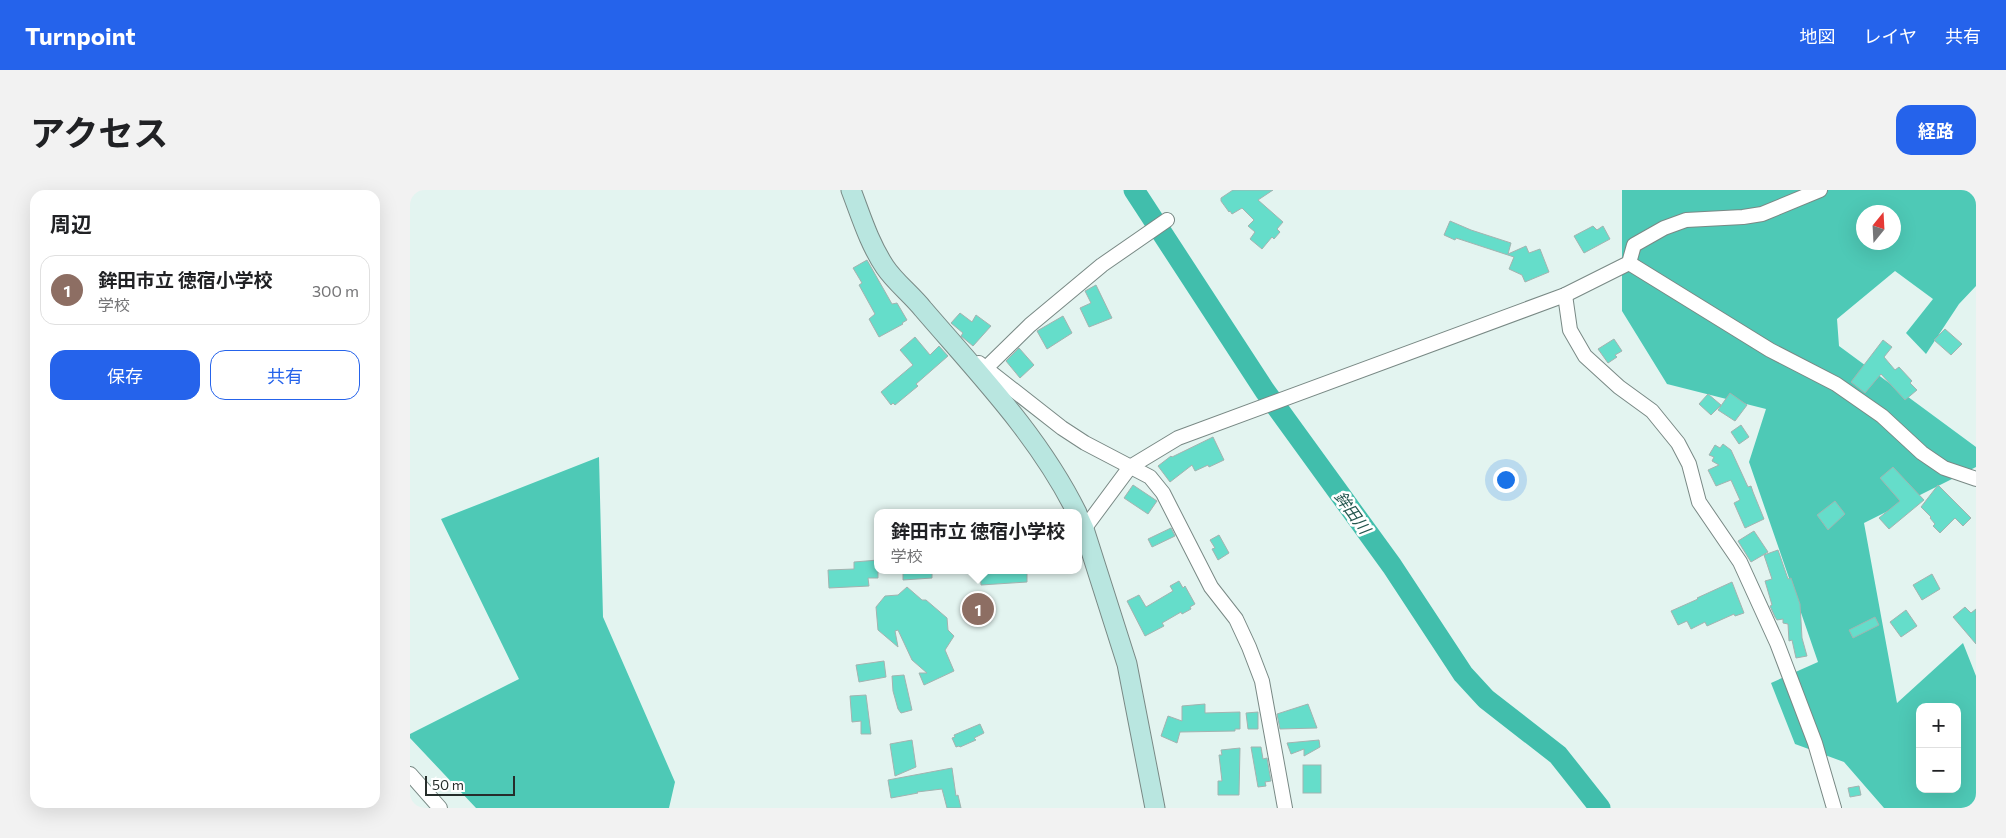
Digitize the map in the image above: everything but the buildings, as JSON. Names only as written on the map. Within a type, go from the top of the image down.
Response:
[{"type":"street","points":[[851,190],[870,240],[885,268],[913,296],[1032,440],[1052,468],[1075,509]]},
{"type":"street","points":[[1630,263],[1634,245],[1664,228],[1686,220],[1743,218],[1762,214],[1820,190]]},
{"type":"street","points":[[985,369],[1030,325],[1102,265],[1168,220]]},
{"type":"street","points":[[1082,517],[1130,467],[1178,438],[1261,409],[1565,295],[1630,263]]},
{"type":"street","points":[[1630,263],[1770,350],[1836,384],[1882,416],[1922,453],[1944,468],[1976,478]]},
{"type":"street","points":[[1565,295],[1570,330],[1585,356],[1619,387],[1652,411],[1678,444],[1689,464],[1699,502],[1740,562],[1781,652],[1814,743],[1834,808]]},
{"type":"street","points":[[953,344],[1062,428],[1085,443],[1150,478],[1163,493],[1211,587],[1236,619],[1249,647],[1262,681],[1284,808]]},
{"type":"street","points":[[1082,525],[1127,664],[1155,808]]},
{"type":"street","points":[[410,774],[440,808]]},
{"type":"green space","points":[[1622,190],[1976,190],[1976,286],[1959,304],[1926,354],[1906,333],[1933,299],[1895,271],[1837,319],[1839,346],[1976,447],[1976,467],[1864,523],[1897,703],[1963,643],[1976,676],[1976,808],[1884,808],[1844,762],[1795,744],[1771,683],[1818,662],[1749,462],[1766,409],[1667,384],[1622,311]]},
{"type":"green space","points":[[599,457],[603,617],[675,782],[669,808],[476,808],[410,738],[410,734],[519,679],[441,519]]},
{"type":"waterway","name":"鉾田川","points":[[1134,190],[1265,391],[1392,566],[1463,674],[1486,699],[1558,755],[1600,808]]},
{"type":"place","name":"鉾田市立 徳宿小学校","points":[[978,609]]}]
